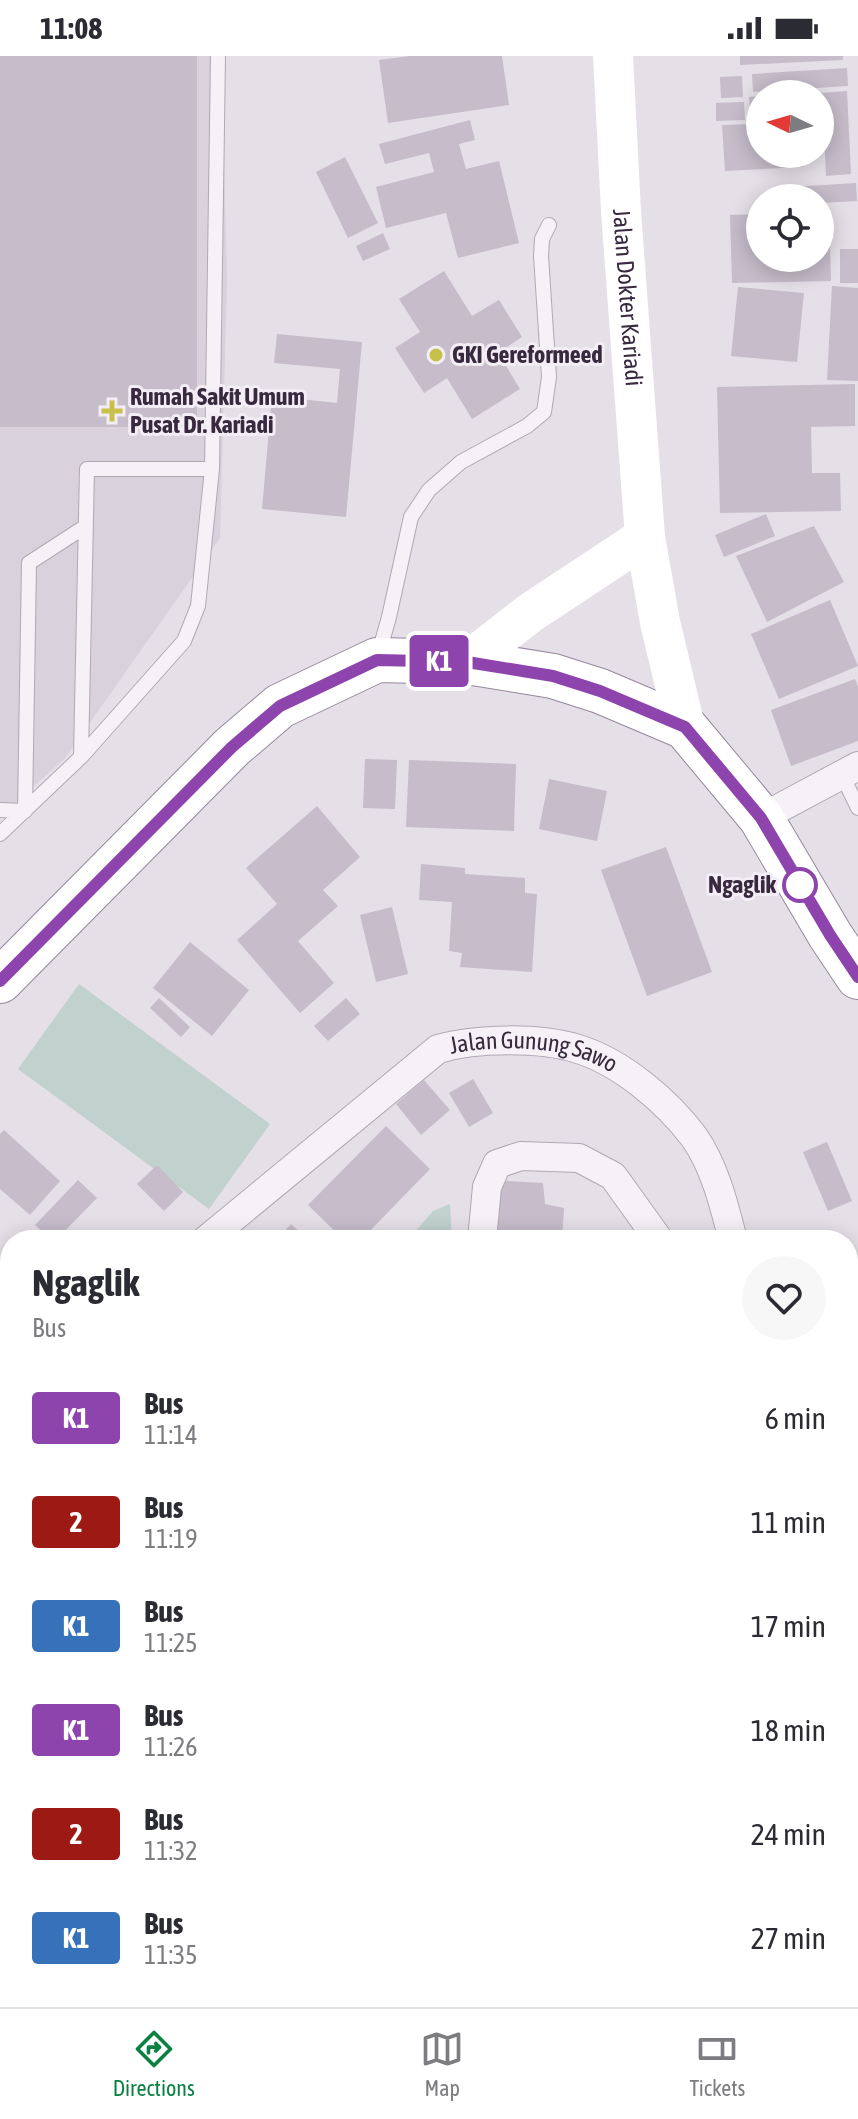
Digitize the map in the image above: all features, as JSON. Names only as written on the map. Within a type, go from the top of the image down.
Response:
[{"type":"highway","points":[[0,981],[232,747],[280,706],[377,660],[467,662],[553,676],[600,691],[685,727],[761,818],[858,977]]},
{"type":"main road","name":"Jalan Dokter Kariadi","points":[[613,56],[645,537],[660,622],[685,727]]},
{"type":"main road","points":[[467,662],[530,613],[645,537]]},
{"type":"street","points":[[761,818],[850,770]]},
{"type":"street","name":"Jalan Gunung Sawo","points":[[218,1230],[438,1049],[462,1042],[521,1041],[578,1049],[624,1072],[666,1104],[695,1139],[718,1186],[730,1230]]},
{"type":"street","points":[[483,1230],[487,1187],[497,1164],[521,1156],[579,1158],[613,1176],[652,1230]]},
{"type":"lane","points":[[0,834],[81,757],[184,641],[198,606],[212,469],[218,56]]},
{"type":"lane","points":[[377,660],[411,517],[429,490],[461,462],[527,426],[544,412],[549,377],[541,256],[542,239],[549,225]]},
{"type":"lane","points":[[81,757],[87,469],[212,469]]},
{"type":"lane","points":[[25,811],[29,563],[86,526]]},
{"type":"lane","points":[[850,770],[858,808]]},
{"type":"lane","points":[[0,810],[25,811]]},
{"type":"shaded area","name":"Rumah Sakit Umum Pusat Dr. Kariadi","points":[[0,56],[222,56],[227,283],[220,538],[65,758],[0,817]]},
{"type":"shaded area","points":[[79,984],[270,1124],[209,1209],[18,1069]]},
{"type":"shaded area","points":[[450,1204],[451,1230],[417,1230],[433,1211]]},
{"type":"building","points":[[0,56],[197,56],[197,427],[0,427]]},
{"type":"building","points":[[410,56],[502,56],[509,105],[388,123],[379,60]]},
{"type":"building","points":[[740,56],[843,56],[843,60],[740,65]]},
{"type":"building","points":[[847,68],[848,86],[834,87],[834,80],[752,80],[752,74]]},
{"type":"building","points":[[742,76],[743,97],[721,98],[720,77]]},
{"type":"building","points":[[847,91],[851,174],[826,176],[826,168],[834,168],[834,92]]},
{"type":"building","points":[[744,102],[745,120],[716,121],[716,103]]},
{"type":"building","points":[[470,120],[475,140],[459,144],[466,169],[499,161],[519,243],[458,258],[446,213],[386,228],[376,187],[434,172],[429,153],[385,164],[379,144]]},
{"type":"building","points":[[746,124],[746,168],[784,168],[725,171],[722,125]]},
{"type":"building","points":[[345,157],[378,223],[348,238],[316,172]]},
{"type":"building","points":[[856,183],[857,201],[834,202],[834,184]]},
{"type":"building","points":[[746,214],[746,272],[831,272],[831,281],[732,283],[730,215]]},
{"type":"building","points":[[383,233],[390,249],[363,261],[356,246]]},
{"type":"building","points":[[840,249],[858,249],[858,283],[840,283]]},
{"type":"building","points":[[444,271],[472,316],[499,300],[522,337],[498,353],[520,389],[472,419],[447,378],[424,393],[395,348],[420,332],[399,299]]},
{"type":"building","points":[[832,286],[858,288],[858,381],[827,380]]},
{"type":"building","points":[[738,287],[804,293],[797,362],[731,356]]},
{"type":"building","points":[[277,334],[362,342],[346,517],[262,509],[272,396],[337,403],[340,369],[274,363]]},
{"type":"building","points":[[855,384],[855,426],[811,427],[812,473],[840,473],[841,511],[720,513],[717,387]]},
{"type":"building","points":[[766,514],[775,536],[724,557],[715,535]]},
{"type":"building","points":[[814,526],[844,582],[767,622],[736,556]]},
{"type":"building","points":[[830,600],[858,666],[779,699],[751,634]]},
{"type":"building","points":[[855,679],[858,687],[858,741],[791,766],[771,710]]},
{"type":"building","points":[[365,759],[397,760],[395,809],[363,808]]},
{"type":"building","points":[[409,760],[516,764],[514,831],[406,827]]},
{"type":"building","points":[[549,779],[607,791],[597,841],[539,829]]},
{"type":"building","points":[[317,806],[360,857],[323,890],[338,906],[298,941],[334,983],[300,1013],[237,940],[277,904],[246,868]]},
{"type":"building","points":[[666,847],[712,972],[647,996],[601,870]]},
{"type":"building","points":[[421,864],[465,868],[465,874],[525,878],[525,893],[537,894],[532,972],[460,967],[462,953],[449,951],[452,902],[419,900]]},
{"type":"building","points":[[392,907],[408,974],[376,982],[360,915]]},
{"type":"building","points":[[190,942],[249,990],[212,1036],[153,988]]},
{"type":"building","points":[[159,998],[190,1027],[181,1037],[150,1008]]},
{"type":"building","points":[[346,998],[360,1014],[328,1041],[314,1026]]},
{"type":"building","points":[[473,1079],[493,1113],[469,1127],[449,1093]]},
{"type":"building","points":[[424,1080],[450,1110],[421,1135],[396,1104]]},
{"type":"building","points":[[386,1126],[430,1169],[371,1230],[334,1230],[308,1205]]},
{"type":"building","points":[[4,1130],[60,1181],[30,1215],[0,1189],[0,1134]]},
{"type":"building","points":[[827,1142],[852,1201],[828,1211],[803,1152]]},
{"type":"building","points":[[157,1165],[183,1192],[164,1211],[137,1184]]},
{"type":"building","points":[[78,1180],[97,1198],[66,1230],[40,1230],[35,1225]]},
{"type":"building","points":[[493,1180],[543,1183],[545,1204],[564,1208],[563,1230],[490,1230]]},
{"type":"bus line","name":"K1","points":[[0,981],[232,747],[280,706],[377,660],[467,662],[553,676],[600,691],[685,727],[761,818],[858,977]]},
{"type":"place","name":"GKI Gereformeed","points":[[436,355]]},
{"type":"place","name":"Rumah Sakit Umum Pusat Dr. Kariadi","points":[[112,411]]},
{"type":"place","name":"Ngaglik","points":[[800,885]]}]
